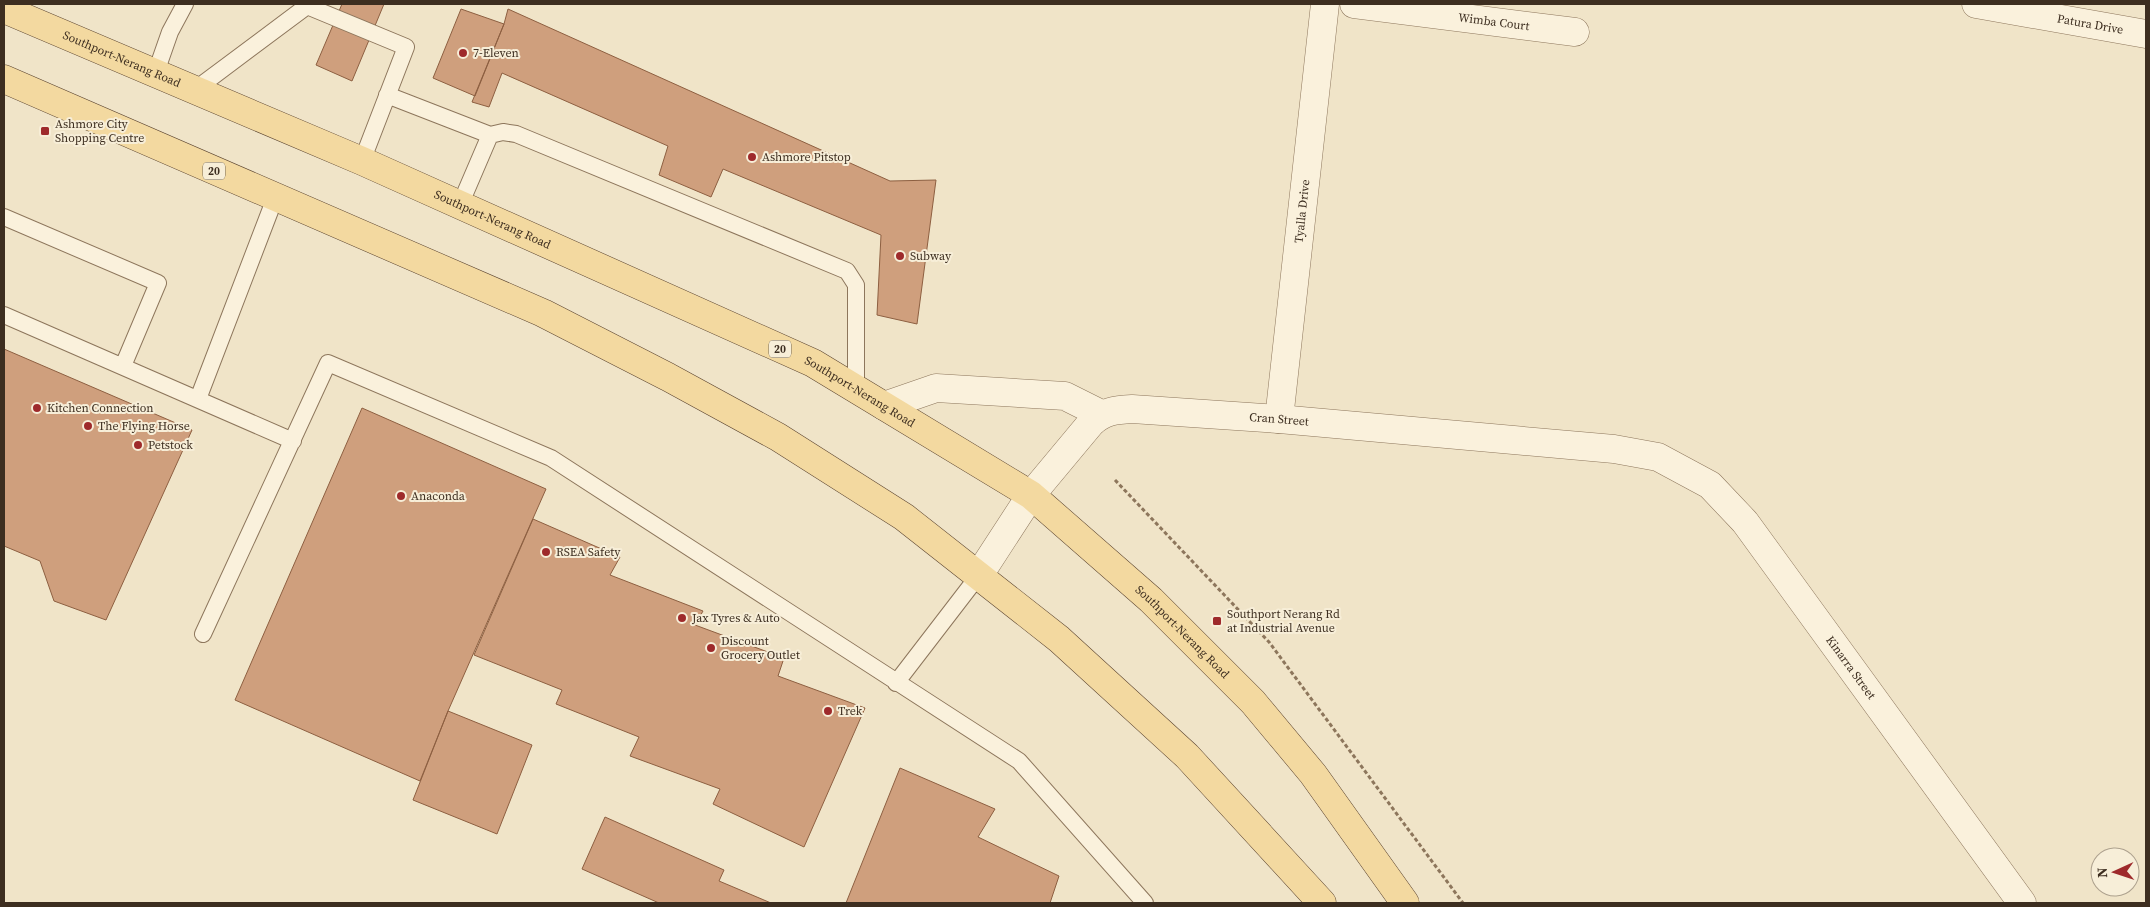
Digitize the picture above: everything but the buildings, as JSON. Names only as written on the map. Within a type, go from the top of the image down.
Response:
[{"type":"main road","name":"Southport-Nerang Road","points":[[4,9],[362,161],[813,363],[1031,495],[1151,600],[1253,702],[1312,774],[1405,903]]},
{"type":"main road","name":"20","points":[[4,79],[543,313],[668,377],[778,438],[895,512],[979,575],[1059,639],[1187,756],[1322,903]]},
{"type":"street","name":"Tyalla Drive","points":[[1279,419],[1325,4]]},
{"type":"street","name":"Wimba Court","points":[[1354,4],[1575,32]]},
{"type":"street","name":"Patura Drive","points":[[1976,4],[2146,34]]},
{"type":"street","points":[[884,406],[936,388],[1065,396],[1101,414],[1091,423],[1031,495],[979,575]]},
{"type":"street","name":"Cran Street","points":[[1101,414],[1132,409],[1279,419],[1614,450],[1658,458]]},
{"type":"street","name":"Kinarra Street","points":[[1658,458],[1710,485],[1745,522],[2022,903]]},
{"type":"lane","points":[[156,72],[170,32],[186,4]]},
{"type":"lane","points":[[196,89],[307,6],[406,47],[362,161]]},
{"type":"lane","points":[[387,95],[490,135],[503,132],[516,134],[847,271],[855,280],[856,285],[856,389]]},
{"type":"lane","points":[[460,205],[490,135]]},
{"type":"lane","points":[[198,399],[275,198]]},
{"type":"lane","points":[[4,217],[158,283],[123,366]]},
{"type":"lane","points":[[4,315],[292,441]]},
{"type":"lane","points":[[203,634],[328,363],[551,458],[1018,761],[1145,903]]},
{"type":"lane","points":[[896,683],[979,575]]},
{"type":"path","points":[[1115,480],[1269,642],[1462,903]]},
{"type":"place","name":"7-Eleven","points":[[463,53]]},
{"type":"place","name":"Ashmore City Shopping Centre","points":[[45,131]]},
{"type":"place","name":"Ashmore Pitstop","points":[[752,157]]},
{"type":"place","name":"Subway","points":[[900,256]]},
{"type":"place","name":"Kitchen Connection","points":[[37,408]]},
{"type":"place","name":"The Flying Horse","points":[[88,426]]},
{"type":"place","name":"Petstock","points":[[138,445]]},
{"type":"place","name":"Anaconda","points":[[401,496]]},
{"type":"place","name":"RSEA Safety","points":[[546,552]]},
{"type":"place","name":"Jax Tyres & Auto","points":[[682,618]]},
{"type":"place","name":"Southport Nerang Rd at Industrial Avenue","points":[[1217,621]]},
{"type":"place","name":"Discount Grocery Outlet","points":[[711,648]]},
{"type":"place","name":"Trek","points":[[828,711]]}]
